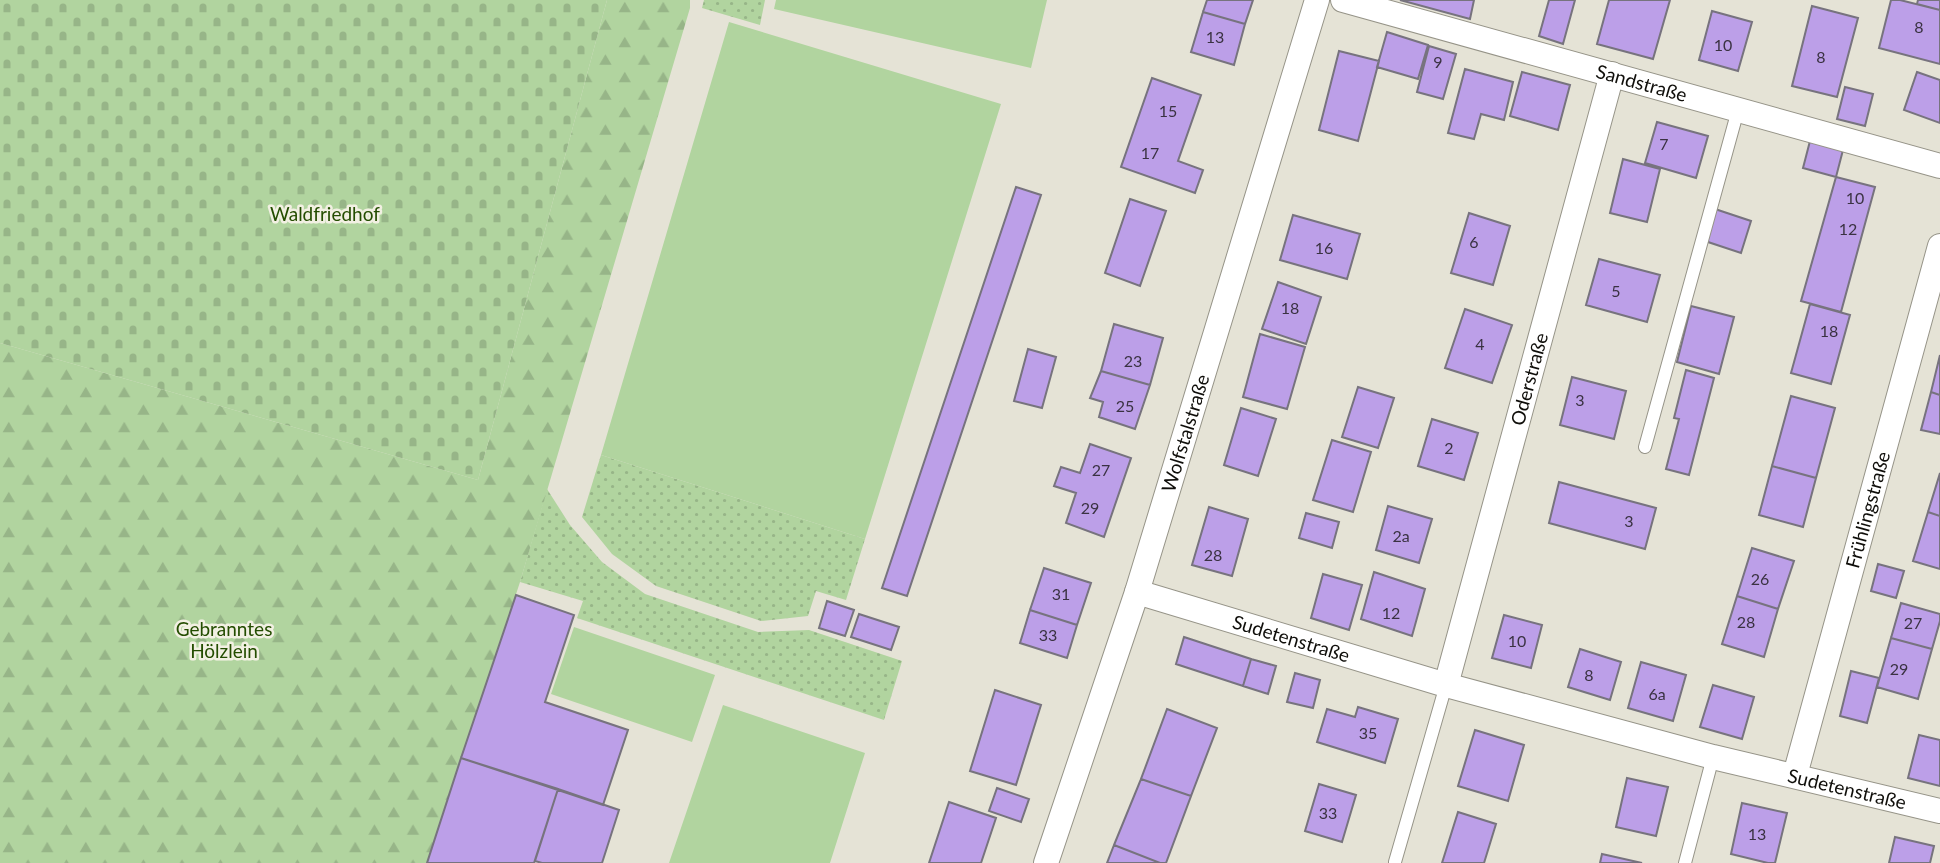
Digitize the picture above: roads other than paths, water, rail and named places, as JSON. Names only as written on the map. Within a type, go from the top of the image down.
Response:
[{"type":"street","name":"Wolfstalstraße","points":[[1046,863],[1137,592],[1317,0]]},
{"type":"street","name":"Sandstraße","points":[[1343,0],[1940,166]]},
{"type":"street","name":"Oderstraße","points":[[1446,685],[1612,74]]},
{"type":"street","name":"Frühlingstraße","points":[[1795,775],[1940,246]]},
{"type":"street","name":"Sudetenstraße","points":[[1137,592],[1446,685],[1713,757],[1940,811]]},
{"type":"lane","points":[[1645,447],[1738,110]]},
{"type":"lane","points":[[1395,862],[1446,685]]},
{"type":"lane","points":[[1685,863],[1713,757]]},
{"type":"park label","name":"Waldfriedhof","points":[[325,214]]},
{"type":"park label","name":"Gebranntes Hölzlein","points":[[224,640]]}]
